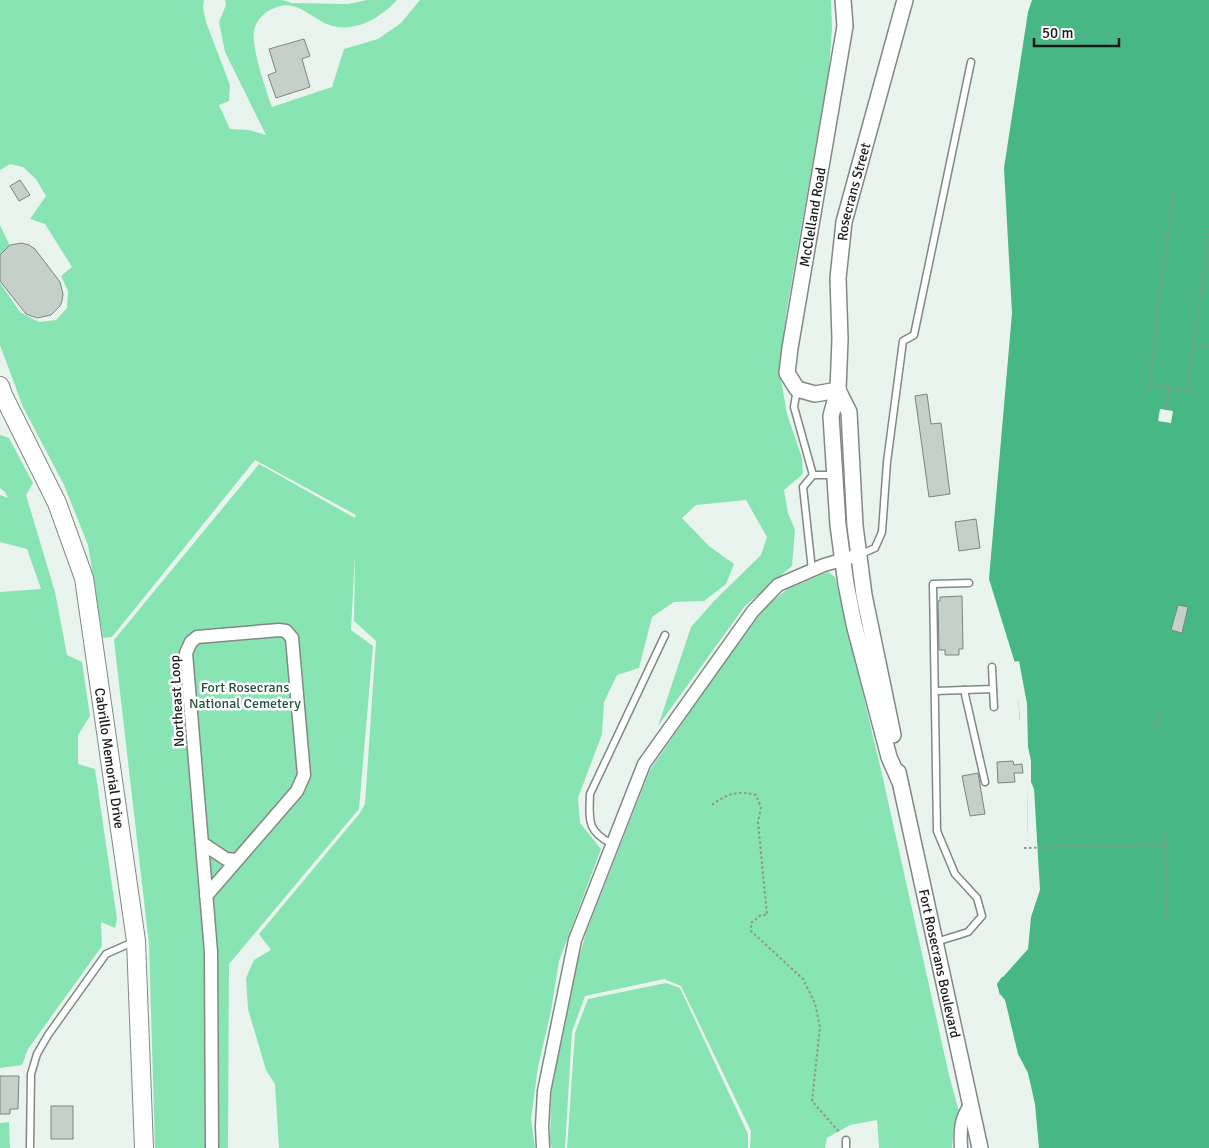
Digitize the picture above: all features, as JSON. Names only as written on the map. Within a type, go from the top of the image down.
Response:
[{"type":"main road","name":"Cabrillo Memorial Drive","points":[[0,386],[57,503],[84,578],[136,941],[144,1148]]},
{"type":"street","name":"McClelland Road","points":[[797,389],[787,373],[845,26],[843,0]]},
{"type":"street","name":"Rosecrans Street","points":[[842,559],[834,475],[831,416],[838,390],[840,339],[838,278],[844,222],[905,0]]},
{"type":"street","points":[[543,1148],[544,1091],[575,940],[644,764],[753,611],[778,585],[812,570],[859,555],[850,412],[838,390],[815,394],[797,389]]},
{"type":"street","name":"Fort Rosecrans Boulevard","points":[[859,555],[864,595],[897,756],[899,780],[980,1148]]},
{"type":"street","name":"Fort Rosecrans Boulevard","points":[[842,559],[854,624],[889,757],[899,780]]},
{"type":"street","name":"Northeast Loop","points":[[286,631],[292,638],[304,775],[297,791],[206,896],[186,653],[191,642],[197,637],[286,631]]},
{"type":"street","points":[[202,843],[226,859],[238,858]]},
{"type":"street","points":[[206,896],[211,952],[212,1148]]},
{"type":"street","points":[[961,1148],[960,1124],[964,1113],[971,1104]]},
{"type":"lane","points":[[859,555],[874,548],[882,532],[887,462],[903,341],[914,334],[971,62]]},
{"type":"lane","points":[[797,389],[794,407],[813,475]]},
{"type":"lane","points":[[813,475],[834,475]]},
{"type":"lane","points":[[812,570],[803,487],[813,475]]},
{"type":"lane","points":[[936,942],[968,932],[982,916],[977,898],[956,874],[937,831],[933,584],[969,583]]},
{"type":"lane","points":[[612,844],[599,837],[590,820],[590,794],[665,635]]},
{"type":"lane","points":[[992,667],[994,707]]},
{"type":"lane","points":[[935,691],[992,689]]},
{"type":"lane","points":[[964,690],[984,782]]},
{"type":"lane","points":[[30,1148],[31,1074],[37,1054],[48,1035],[106,954],[136,941]]},
{"type":"lane","points":[[846,1140],[846,1148]]},
{"type":"path","points":[[1173,192],[1149,385],[1188,390],[1209,228]]},
{"type":"path","points":[[1194,343],[1209,347]]},
{"type":"path","points":[[1166,410],[1169,387]]},
{"type":"path","points":[[1152,726],[1164,714]]},
{"type":"path","points":[[712,805],[723,797],[743,792],[756,795],[761,807],[758,822],[767,915],[761,914],[751,923],[751,931],[803,979],[815,1003],[820,1028],[812,1101],[846,1140]]},
{"type":"path","points":[[1165,831],[1167,919]]},
{"type":"path","points":[[1024,848],[1166,845]]},
{"type":"green space","name":"Fort Rosecrans National Cemetery","points":[[0,0],[204,0],[203,8],[206,22],[230,85],[229,101],[219,105],[230,129],[249,130],[266,135],[225,52],[219,22],[226,5],[225,0],[282,0],[292,3],[348,4],[367,0],[397,0],[370,21],[346,27],[331,26],[290,5],[276,7],[263,15],[257,22],[254,37],[260,68],[272,107],[332,87],[344,49],[378,39],[401,23],[420,0],[831,0],[832,29],[829,69],[786,314],[780,374],[787,414],[802,458],[803,474],[784,490],[788,513],[795,530],[792,566],[745,606],[658,726],[691,627],[714,601],[761,555],[767,537],[746,500],[696,505],[682,518],[709,546],[734,564],[726,584],[704,601],[674,602],[652,617],[639,668],[617,675],[604,702],[602,734],[578,798],[580,823],[601,849],[559,961],[551,1011],[538,1067],[531,1119],[535,1148],[279,1148],[275,1084],[266,1070],[248,1009],[246,978],[254,960],[271,950],[259,934],[360,813],[365,804],[376,641],[354,621],[355,554],[351,630],[373,646],[359,809],[229,964],[228,1148],[155,1148],[149,944],[114,640],[259,464],[355,518],[356,515],[255,460],[112,637],[103,638],[88,545],[64,485],[23,407],[0,345],[0,283],[20,312],[39,322],[56,320],[67,308],[68,291],[61,276],[72,267],[45,224],[30,219],[46,196],[36,179],[23,167],[10,164],[0,170]]},
{"type":"green space","points":[[0,225],[10,246],[0,255]]},
{"type":"green space","points":[[0,435],[9,438],[33,483],[26,495],[55,592],[67,655],[82,662],[90,716],[78,735],[78,764],[95,769],[117,919],[115,928],[101,922],[102,946],[28,1049],[22,1065],[0,1068],[0,592],[41,589],[27,549],[0,542],[0,495],[8,498],[0,488]]},
{"type":"green space","points":[[828,572],[835,577],[959,1112],[954,1124],[952,1148],[879,1148],[877,1120],[850,1125],[827,1138],[825,1148],[750,1148],[751,1131],[681,986],[664,979],[585,996],[572,1032],[565,1148],[552,1148],[550,1142],[551,1095],[554,1064],[572,981],[586,933],[650,770],[748,628],[771,602],[788,589]]},
{"type":"green space","points":[[666,983],[680,988],[748,1134],[748,1148],[567,1148],[575,1033],[588,999]]},
{"type":"green space","points":[[9,1122],[10,1148],[0,1148],[0,1123]]},
{"type":"shaded area","points":[[1032,0],[1209,0],[1209,1148],[1033,1148],[1026,1097],[997,984],[1023,946],[1034,882],[1026,865],[1026,841],[1028,840],[1027,786],[1023,786],[1023,757],[1015,663],[989,579],[1012,313],[1004,168],[1028,12]]},
{"type":"pier","points":[[1160,409],[1173,411],[1171,423],[1158,421]]},
{"type":"pier","points":[[1019,661],[1027,704],[1028,747],[1031,761],[1031,782],[1034,789],[1040,890],[1031,917],[1028,949],[1003,977],[1000,976],[1020,945],[1031,882],[1026,865],[1026,841],[1028,840],[1027,786],[1023,786],[1020,718],[1012,662]]},
{"type":"pier","points":[[1000,994],[1005,1000],[1018,1054],[1028,1073],[1035,1104],[1039,1148],[1030,1148],[1024,1097],[998,998]]},
{"type":"building","points":[[304,39],[310,56],[302,59],[310,87],[276,98],[268,75],[276,72],[269,49]]},
{"type":"building","points":[[20,180],[30,195],[19,201],[10,186]]},
{"type":"building","points":[[22,243],[35,249],[60,282],[63,294],[62,301],[60,306],[51,315],[37,318],[26,314],[0,281],[0,255],[10,245]]},
{"type":"building","points":[[927,394],[931,424],[941,423],[950,494],[929,497],[915,396]]},
{"type":"building","points":[[976,519],[980,548],[959,551],[955,522]]},
{"type":"building","points":[[962,596],[963,649],[959,649],[959,655],[945,655],[945,650],[939,650],[938,601],[940,601],[940,597]]},
{"type":"building","points":[[1178,605],[1188,607],[1182,633],[1171,630]]},
{"type":"building","points":[[1013,761],[1014,765],[1022,764],[1023,773],[1014,773],[1015,782],[998,783],[997,762]]},
{"type":"building","points":[[978,773],[985,814],[970,816],[962,776]]},
{"type":"building","points":[[0,1076],[19,1076],[18,1109],[10,1109],[10,1114],[0,1114]]},
{"type":"building","points":[[51,1106],[73,1106],[73,1139],[51,1139]]}]
